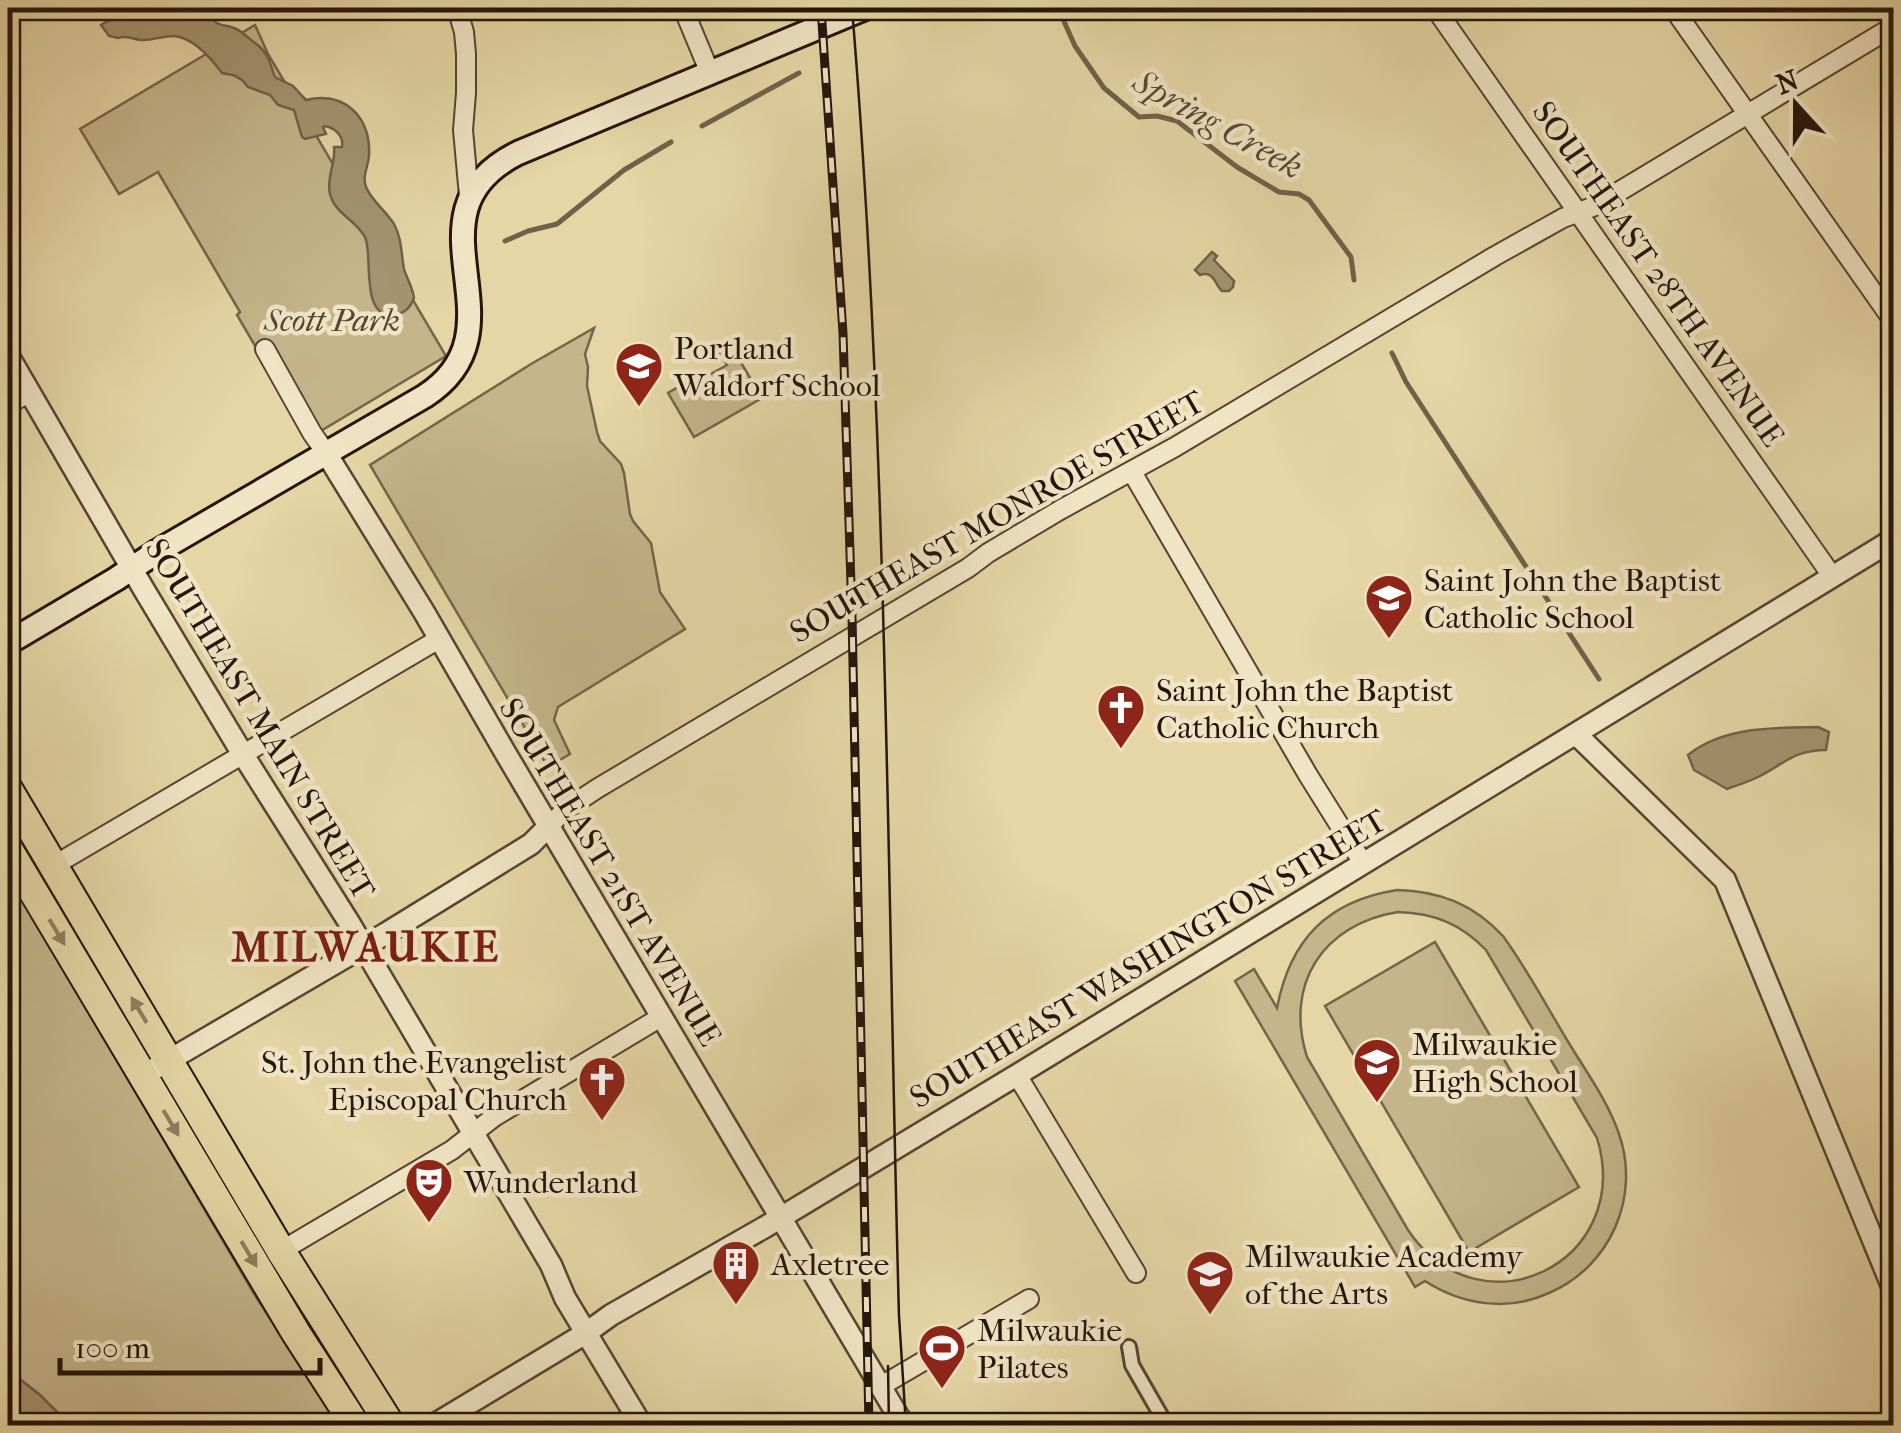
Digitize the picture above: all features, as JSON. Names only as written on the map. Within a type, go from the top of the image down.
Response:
[{"type":"main road","points":[[8,643],[432,391],[455,368],[464,346],[470,318],[462,233],[464,213],[469,196],[494,166],[518,152],[864,8]]},
{"type":"main road","points":[[8,789],[281,1251],[391,1426]]},
{"type":"main road","points":[[8,848],[296,1333],[356,1426]]},
{"type":"street","points":[[457,8],[466,54],[462,130],[469,196]]},
{"type":"street","points":[[683,8],[710,72]]},
{"type":"street","name":"SOUTHEAST 28TH AVENUE","points":[[1435,8],[1832,576]]},
{"type":"street","points":[[1673,8],[1894,322]]},
{"type":"street","name":"SOUTHEAST MONROE STREET","points":[[142,1076],[531,844],[566,809],[598,788],[988,553],[1495,256],[1559,220],[1595,206],[1894,26]]},
{"type":"street","name":"SOUTHEAST 21ST AVENUE","points":[[265,349],[904,1426]]},
{"type":"street","name":"SOUTHEAST MAIN STREET","points":[[8,355],[242,753],[363,947],[642,1426]]},
{"type":"street","points":[[8,405],[29,392]]},
{"type":"street","points":[[1132,472],[1363,863]]},
{"type":"street","name":"SOUTHEAST WASHINGTON STREET","points":[[432,1426],[611,1315],[1017,1075],[1894,538]]},
{"type":"street","points":[[53,866],[440,640]]},
{"type":"street","points":[[1576,734],[1725,880],[1894,1291]]},
{"type":"street","points":[[281,1251],[452,1150],[494,1116],[661,1017]]},
{"type":"street","points":[[1017,1075],[1136,1273]]},
{"type":"street","points":[[881,1386],[1029,1300]]},
{"type":"street","points":[[1129,1347],[1132,1365],[1168,1426]]},
{"type":"green space","name":"Scott Park","points":[[255,25],[268,54],[446,356],[309,438],[158,172],[119,194],[80,129]]},
{"type":"green space","points":[[594,328],[585,354],[597,432],[621,464],[630,514],[651,543],[660,592],[685,629],[558,707],[554,720],[570,754],[548,767],[370,465]]},
{"type":"green space","points":[[730,344],[762,398],[694,437],[668,393],[704,372],[707,376],[727,365],[719,351]]},
{"type":"green space","points":[[8,875],[253,1292],[338,1425],[70,1425],[8,1370]]},
{"type":"green space","points":[[1397,890],[1427,893],[1455,901],[1492,925],[1528,974],[1614,1122],[1625,1158],[1626,1182],[1615,1227],[1589,1266],[1549,1293],[1502,1304],[1454,1296],[1425,1281],[1415,1287],[1235,981],[1254,969],[1277,1008],[1291,962],[1302,944],[1332,914],[1372,895]],"holes":[[[1398,912],[1457,927],[1486,950],[1597,1138],[1603,1182],[1594,1220],[1573,1250],[1544,1271],[1510,1281],[1474,1279],[1439,1262],[1408,1230],[1307,1057],[1301,1005],[1316,962],[1349,929]]]},
{"type":"green space","points":[[1435,942],[1579,1187],[1469,1252],[1325,1006]]},
{"type":"shaded area","points":[[132,8],[209,8],[217,23],[235,28],[260,47],[275,77],[293,86],[306,100],[333,99],[353,110],[368,142],[366,187],[399,235],[404,269],[414,298],[406,310],[385,314],[377,308],[372,299],[365,237],[330,194],[334,147],[342,147],[338,133],[325,126],[326,134],[305,139],[294,110],[278,105],[270,95],[248,87],[233,75],[222,73],[188,40],[173,36],[145,40],[109,36],[101,25]]},
{"type":"shaded area","points":[[1212,252],[1217,256],[1214,260],[1234,281],[1229,291],[1222,291],[1211,276],[1195,270]]},
{"type":"shaded area","points":[[1818,727],[1829,732],[1826,750],[1797,755],[1727,789],[1694,770],[1688,755],[1733,734]]},
{"type":"shaded area","points":[[8,1370],[40,1395],[70,1425],[8,1425]]},
{"type":"waterway","name":"Spring Creek","points":[[952,16],[982,8]]},
{"type":"waterway","name":"Spring Creek","points":[[1058,8],[1075,46],[1104,88],[1139,117],[1177,121],[1237,167],[1279,192],[1299,194],[1309,200],[1351,257],[1354,280]]},
{"type":"waterway","name":"Spring Creek","points":[[702,126],[799,73]]},
{"type":"waterway","name":"Spring Creek","points":[[505,241],[557,224],[624,170],[671,142]]},
{"type":"waterway","name":"Spring Creek","points":[[1392,353],[1406,382],[1599,679]]},
{"type":"tram line","points":[[852,8],[880,498],[899,1316],[906,1426]]},
{"type":"tram line","points":[[888,1366],[889,1426]]},
{"type":"railway","points":[[821,8],[843,333],[869,1426]]},
{"type":"place","name":"Portland Waldorf School","points":[[639,408]]},
{"type":"place","name":"Saint John the Baptist Catholic School","points":[[1389,640]]},
{"type":"place","name":"Saint John the Baptist Catholic Church","points":[[1121,750]]},
{"type":"place","name":"Milwaukie High School","points":[[1377,1104]]},
{"type":"place","name":"St. John the Evangelist Episcopal Church","points":[[602,1122]]},
{"type":"place","name":"Wunderland","points":[[429,1224]]},
{"type":"place","name":"Axletree","points":[[736,1306]]},
{"type":"place","name":"Milwaukie Academy of the Arts","points":[[1210,1316]]},
{"type":"place","name":"Milwaukie Pilates","points":[[942,1390]]},
{"type":"district","name":"MILWAUKIE","points":[[366,947]]}]
